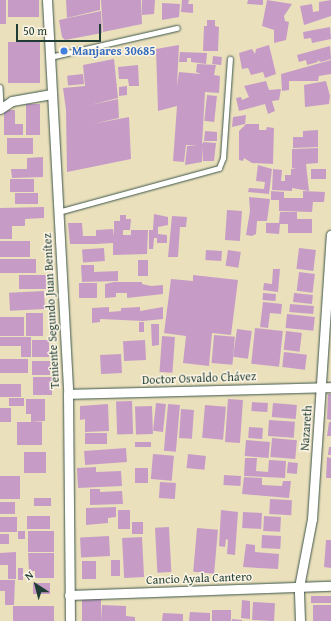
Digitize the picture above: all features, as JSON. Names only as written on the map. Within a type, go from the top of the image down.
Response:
[{"type":"street","name":"Teniente Segundo Juan Benítez","points":[[47,0],[68,394],[68,595],[70,621]]},
{"type":"street","points":[[0,109],[12,101],[51,94]]},
{"type":"street","name":"Nazareth","points":[[300,621],[299,587],[312,519],[331,235]]},
{"type":"street","name":"Doctor Osvaldo Chávez","points":[[68,394],[331,387]]},
{"type":"street","name":"Cancio Ayala Cantero","points":[[68,595],[331,586]]},
{"type":"lane","points":[[50,57],[177,28]]},
{"type":"lane","points":[[58,212],[219,168],[223,158],[230,59]]},
{"type":"lane","points":[[0,87],[0,109]]},
{"type":"building","points":[[0,0],[6,0],[6,24],[0,24]]},
{"type":"building","points":[[8,0],[39,0],[39,17],[8,17]]},
{"type":"building","points":[[66,0],[100,0],[100,10],[67,18]]},
{"type":"building","points":[[101,0],[141,0],[142,24],[103,32]]},
{"type":"building","points":[[142,0],[155,0],[154,14],[142,15]]},
{"type":"building","points":[[182,0],[189,0],[188,4],[193,4],[193,13],[181,12]]},
{"type":"building","points":[[248,0],[263,0],[263,5],[247,4]]},
{"type":"building","points":[[267,0],[292,4],[284,16],[285,21],[289,22],[286,40],[274,43],[274,30],[262,26]]},
{"type":"building","points":[[331,0],[331,16],[304,25],[300,6],[312,4],[313,12],[319,11],[319,2]]},
{"type":"building","points":[[162,3],[180,4],[179,17],[162,20]]},
{"type":"building","points":[[101,11],[102,33],[65,40],[62,37],[59,20]]},
{"type":"building","points":[[207,20],[215,20],[215,26],[219,27],[218,51],[203,51],[204,26],[207,26]]},
{"type":"building","points":[[330,27],[331,39],[312,43],[311,38],[304,39],[303,32]]},
{"type":"building","points":[[8,42],[40,42],[40,83],[8,83]]},
{"type":"building","points":[[179,45],[177,86],[179,72],[201,74],[196,72],[197,64],[216,65],[214,75],[220,76],[219,93],[205,92],[202,145],[203,142],[216,143],[214,161],[203,161],[202,147],[202,162],[185,165],[187,146],[197,145],[186,145],[184,162],[173,161],[177,106],[158,111],[156,49]]},
{"type":"building","points":[[269,45],[276,74],[265,78],[263,72],[251,75],[248,68],[242,69],[239,53],[252,49],[255,54],[256,49]]},
{"type":"building","points":[[330,46],[331,59],[321,62],[317,60],[318,62],[307,65],[306,60],[299,62],[297,55]]},
{"type":"building","points":[[180,52],[207,53],[206,64],[191,62],[191,58],[187,58],[187,62],[179,62]]},
{"type":"building","points":[[213,56],[222,57],[221,65],[212,64]]},
{"type":"building","points":[[114,59],[118,98],[90,105],[118,99],[119,118],[92,124],[129,117],[131,159],[67,172],[66,110],[63,88],[85,86],[83,65]]},
{"type":"building","points":[[331,60],[331,74],[319,76],[318,81],[289,81],[289,90],[282,91],[281,74]]},
{"type":"building","points":[[138,65],[139,86],[129,86],[128,79],[119,79],[118,67]]},
{"type":"building","points":[[83,74],[84,84],[68,86],[67,76]]},
{"type":"building","points":[[266,81],[269,90],[281,89],[279,100],[272,101],[275,111],[268,114],[265,104],[239,111],[236,98],[241,97],[242,100],[249,97],[244,86]]},
{"type":"building","points":[[326,81],[330,96],[329,104],[305,107],[304,85]]},
{"type":"building","points":[[127,86],[127,95],[119,96],[119,87]]},
{"type":"building","points":[[207,95],[217,96],[214,122],[204,121]]},
{"type":"building","points":[[26,104],[40,104],[40,135],[26,135]]},
{"type":"building","points":[[4,110],[15,110],[15,124],[23,124],[23,135],[4,135]]},
{"type":"building","points":[[246,115],[245,124],[232,127],[233,117]]},
{"type":"building","points":[[246,124],[259,124],[259,130],[266,130],[267,127],[274,128],[273,164],[252,163],[244,158],[243,161],[239,160],[239,131]]},
{"type":"building","points":[[318,130],[318,147],[293,148],[293,137],[303,137],[303,131]]},
{"type":"building","points":[[205,131],[217,132],[217,141],[204,141]]},
{"type":"building","points":[[7,138],[33,138],[33,154],[7,154]]},
{"type":"building","points":[[318,148],[318,163],[306,164],[309,191],[292,188],[292,191],[272,190],[273,169],[282,170],[281,181],[285,181],[285,175],[291,175],[291,169],[296,169],[292,168],[292,149]]},
{"type":"building","points":[[43,157],[43,177],[12,178],[11,169],[27,169],[27,158]]},
{"type":"building","points":[[258,165],[272,169],[269,194],[248,192],[249,188],[264,189],[265,182],[256,181]]},
{"type":"building","points":[[311,169],[326,169],[326,179],[311,179]]},
{"type":"building","points":[[10,179],[34,179],[34,192],[10,192]]},
{"type":"building","points":[[271,191],[284,192],[284,198],[303,198],[303,191],[325,192],[324,202],[313,202],[312,212],[279,211],[279,200],[271,200]]},
{"type":"building","points":[[15,193],[38,193],[38,204],[15,204]]},
{"type":"building","points":[[249,197],[270,199],[267,221],[257,221],[256,234],[252,236],[246,235],[250,211]]},
{"type":"building","points":[[44,207],[44,218],[25,219],[25,226],[12,226],[12,239],[0,239],[0,208]]},
{"type":"building","points":[[227,210],[242,211],[240,241],[225,240]]},
{"type":"building","points":[[280,212],[297,212],[297,219],[312,219],[312,233],[288,233],[288,224],[280,224],[279,234],[266,233],[266,223],[279,223]]},
{"type":"building","points":[[154,214],[168,217],[168,225],[158,227],[158,234],[167,235],[167,243],[157,243],[157,238],[154,238],[153,249],[149,249],[149,230],[153,230]]},
{"type":"building","points":[[120,215],[126,215],[126,219],[131,219],[130,230],[123,230],[123,235],[131,235],[131,230],[148,230],[147,254],[113,255],[113,243],[70,244],[68,223],[82,223],[83,236],[96,236],[96,230],[113,229],[114,237],[114,221],[120,221]]},
{"type":"building","points":[[172,216],[187,217],[186,227],[180,227],[178,257],[168,257]]},
{"type":"building","points":[[0,241],[30,241],[30,257],[0,257]]},
{"type":"building","points":[[104,248],[105,261],[83,263],[82,250]]},
{"type":"building","points":[[299,248],[316,250],[313,271],[296,269]]},
{"type":"building","points":[[206,250],[222,251],[221,261],[205,260]]},
{"type":"building","points":[[228,250],[241,252],[238,268],[225,266]]},
{"type":"building","points":[[0,259],[36,259],[36,273],[0,273]]},
{"type":"building","points":[[138,260],[148,260],[148,276],[138,276]]},
{"type":"building","points":[[81,265],[94,265],[94,272],[118,271],[118,281],[82,282]]},
{"type":"building","points":[[273,269],[280,269],[278,292],[263,290],[264,283],[272,284]]},
{"type":"building","points":[[299,272],[315,274],[313,293],[297,291]]},
{"type":"building","points":[[19,275],[46,275],[46,289],[19,289]]},
{"type":"building","points":[[193,275],[238,280],[231,335],[212,333],[209,366],[183,363],[186,336],[164,333],[171,279],[193,281]]},
{"type":"building","points":[[114,282],[142,282],[142,284],[151,286],[163,285],[163,294],[127,298],[127,293],[116,293],[116,297],[105,298],[105,284]]},
{"type":"building","points":[[79,283],[97,283],[97,298],[79,298]]},
{"type":"building","points":[[44,291],[45,309],[10,311],[9,293]]},
{"type":"building","points":[[263,293],[276,294],[275,301],[263,300]]},
{"type":"building","points":[[294,293],[313,295],[312,304],[293,302]]},
{"type":"building","points":[[263,302],[282,304],[281,314],[270,313],[268,328],[260,327]]},
{"type":"building","points":[[290,304],[314,306],[313,314],[289,312]]},
{"type":"building","points":[[109,307],[109,312],[121,311],[121,308],[140,307],[140,311],[163,307],[163,319],[143,321],[100,319],[100,322],[92,323],[92,308]]},
{"type":"building","points":[[26,313],[43,313],[43,336],[26,336]]},
{"type":"building","points":[[287,314],[315,317],[313,331],[286,328]]},
{"type":"building","points":[[0,317],[24,317],[24,336],[0,336]]},
{"type":"building","points":[[139,322],[144,322],[144,332],[139,332]]},
{"type":"building","points":[[151,324],[159,324],[159,345],[152,346]]},
{"type":"building","points":[[255,328],[283,331],[279,367],[251,364]]},
{"type":"building","points":[[237,329],[252,331],[248,359],[233,357]]},
{"type":"building","points":[[286,331],[302,333],[300,352],[284,350]]},
{"type":"building","points":[[214,335],[235,337],[232,365],[212,363]]},
{"type":"building","points":[[162,336],[175,337],[172,373],[159,372]]},
{"type":"building","points":[[0,337],[31,337],[31,357],[21,357],[21,346],[0,346]]},
{"type":"building","points":[[32,340],[49,340],[49,357],[32,357]]},
{"type":"building","points":[[145,340],[146,360],[124,361],[123,341]]},
{"type":"building","points":[[284,352],[307,355],[305,370],[282,367]]},
{"type":"building","points":[[121,354],[122,373],[101,374],[100,355]]},
{"type":"building","points":[[0,359],[28,359],[28,373],[0,373]]},
{"type":"building","points":[[32,361],[50,361],[50,375],[32,375]]},
{"type":"building","points":[[33,377],[52,377],[52,395],[33,395]]},
{"type":"building","points":[[0,384],[21,384],[21,397],[0,397]]},
{"type":"building","points":[[328,394],[331,394],[331,420],[327,419]]},
{"type":"building","points":[[9,398],[24,398],[24,406],[9,406]]},
{"type":"building","points":[[26,399],[45,399],[45,421],[31,422],[31,414],[26,414]]},
{"type":"building","points":[[228,399],[243,400],[240,443],[225,442]]},
{"type":"building","points":[[132,401],[133,434],[117,435],[116,402]]},
{"type":"building","points":[[252,402],[268,403],[267,412],[251,411]]},
{"type":"building","points":[[156,403],[166,404],[163,432],[153,431]]},
{"type":"building","points":[[273,403],[297,405],[296,419],[272,417]]},
{"type":"building","points":[[108,404],[109,431],[85,432],[85,419],[80,420],[80,406]]},
{"type":"building","points":[[168,404],[180,405],[176,452],[164,451]]},
{"type":"building","points":[[205,405],[226,407],[223,440],[202,438]]},
{"type":"building","points":[[152,406],[153,434],[136,435],[135,407]]},
{"type":"building","points":[[0,408],[11,408],[11,422],[0,422]]},
{"type":"building","points":[[181,409],[194,410],[192,439],[179,438]]},
{"type":"building","points":[[269,420],[295,422],[294,438],[268,436]]},
{"type":"building","points":[[17,422],[42,422],[42,445],[17,445]]},
{"type":"building","points":[[329,422],[331,422],[331,436],[327,436]]},
{"type":"building","points":[[249,427],[263,428],[262,439],[248,438]]},
{"type":"building","points":[[85,433],[107,433],[107,444],[85,444]]},
{"type":"building","points":[[272,438],[297,440],[295,459],[270,457]]},
{"type":"building","points":[[246,440],[270,442],[269,458],[245,456]]},
{"type":"building","points":[[135,442],[151,442],[151,447],[135,447]]},
{"type":"building","points":[[329,447],[331,447],[331,455],[328,455]]},
{"type":"building","points":[[126,448],[127,462],[85,465],[84,451]]},
{"type":"building","points":[[24,452],[46,452],[46,473],[24,473]]},
{"type":"building","points":[[153,454],[174,456],[172,481],[151,479]]},
{"type":"building","points":[[188,454],[206,456],[204,470],[187,468]]},
{"type":"building","points":[[327,457],[331,458],[331,478],[326,478]]},
{"type":"building","points":[[245,458],[257,458],[256,471],[268,472],[269,460],[286,461],[285,478],[244,476]]},
{"type":"building","points":[[288,462],[298,463],[297,474],[287,473]]},
{"type":"building","points":[[96,467],[96,472],[121,471],[122,486],[78,488],[77,468]]},
{"type":"building","points":[[135,468],[148,468],[148,483],[135,483]]},
{"type":"building","points":[[224,475],[241,476],[240,486],[223,485]]},
{"type":"building","points":[[0,476],[20,476],[20,499],[0,499]]},
{"type":"building","points":[[244,477],[262,478],[262,485],[282,486],[283,481],[291,481],[289,498],[242,494]]},
{"type":"building","points":[[160,482],[176,483],[175,499],[159,498]]},
{"type":"building","points":[[90,489],[100,489],[100,492],[122,491],[123,504],[90,505]]},
{"type":"building","points":[[34,498],[51,498],[51,506],[34,506]]},
{"type":"building","points":[[270,499],[292,500],[291,515],[269,514]]},
{"type":"building","points":[[0,502],[15,502],[15,514],[0,514]]},
{"type":"building","points":[[116,507],[116,517],[108,518],[108,523],[86,525],[86,508]]},
{"type":"building","points":[[118,510],[130,510],[130,529],[118,529]]},
{"type":"building","points":[[221,510],[238,512],[235,555],[227,554],[228,540],[226,539],[225,547],[219,546]]},
{"type":"building","points":[[243,512],[262,513],[261,529],[242,528]]},
{"type":"building","points":[[27,516],[50,516],[50,529],[27,529]]},
{"type":"building","points":[[264,516],[281,517],[280,532],[263,531]]},
{"type":"building","points":[[0,517],[17,517],[17,532],[0,532]]},
{"type":"building","points":[[132,522],[143,522],[143,534],[132,534]]},
{"type":"building","points":[[169,527],[171,572],[157,573],[155,528]]},
{"type":"building","points":[[197,528],[218,530],[214,574],[193,572]]},
{"type":"building","points":[[18,531],[25,531],[25,539],[18,539]]},
{"type":"building","points":[[28,531],[54,531],[54,552],[28,552]]},
{"type":"building","points":[[0,534],[9,534],[9,544],[0,544]]},
{"type":"building","points":[[262,535],[281,536],[280,549],[261,548]]},
{"type":"building","points":[[109,536],[110,556],[81,557],[80,538]]},
{"type":"building","points":[[142,537],[144,577],[124,578],[122,538]]},
{"type":"building","points":[[326,540],[331,540],[331,568],[324,567]]},
{"type":"building","points":[[246,544],[255,545],[255,552],[279,554],[278,569],[243,567]]},
{"type":"building","points":[[16,552],[16,579],[8,579],[8,565],[0,565],[0,553]]},
{"type":"building","points":[[28,553],[54,553],[54,578],[35,578],[35,571],[29,571]]},
{"type":"building","points":[[111,560],[120,560],[120,576],[111,576]]},
{"type":"building","points":[[82,561],[96,561],[96,579],[82,579]]},
{"type":"building","points":[[18,568],[23,568],[23,580],[18,580]]},
{"type":"building","points":[[0,580],[15,580],[14,605],[5,605],[5,591],[0,591]]},
{"type":"building","points":[[33,583],[50,583],[50,594],[33,594]]},
{"type":"building","points":[[311,596],[331,596],[331,603],[311,603]]},
{"type":"building","points":[[82,598],[101,598],[101,621],[82,621]]},
{"type":"building","points":[[242,600],[250,601],[250,619],[241,618]]},
{"type":"building","points":[[253,602],[275,603],[274,621],[252,620]]},
{"type":"building","points":[[102,605],[126,606],[126,616],[135,617],[135,621],[101,621]]},
{"type":"building","points":[[313,605],[331,605],[331,621],[313,621]]},
{"type":"building","points":[[13,606],[54,606],[54,621],[13,621]]},
{"type":"building","points":[[212,610],[231,610],[231,621],[212,621]]},
{"type":"building","points":[[190,612],[210,613],[210,621],[189,621]]},
{"type":"building","points":[[163,613],[183,614],[183,621],[162,621]]},
{"type":"building","points":[[232,619],[242,620],[242,621],[232,621]]},
{"type":"place","name":"Manjares 30685","points":[[64,51]]}]
